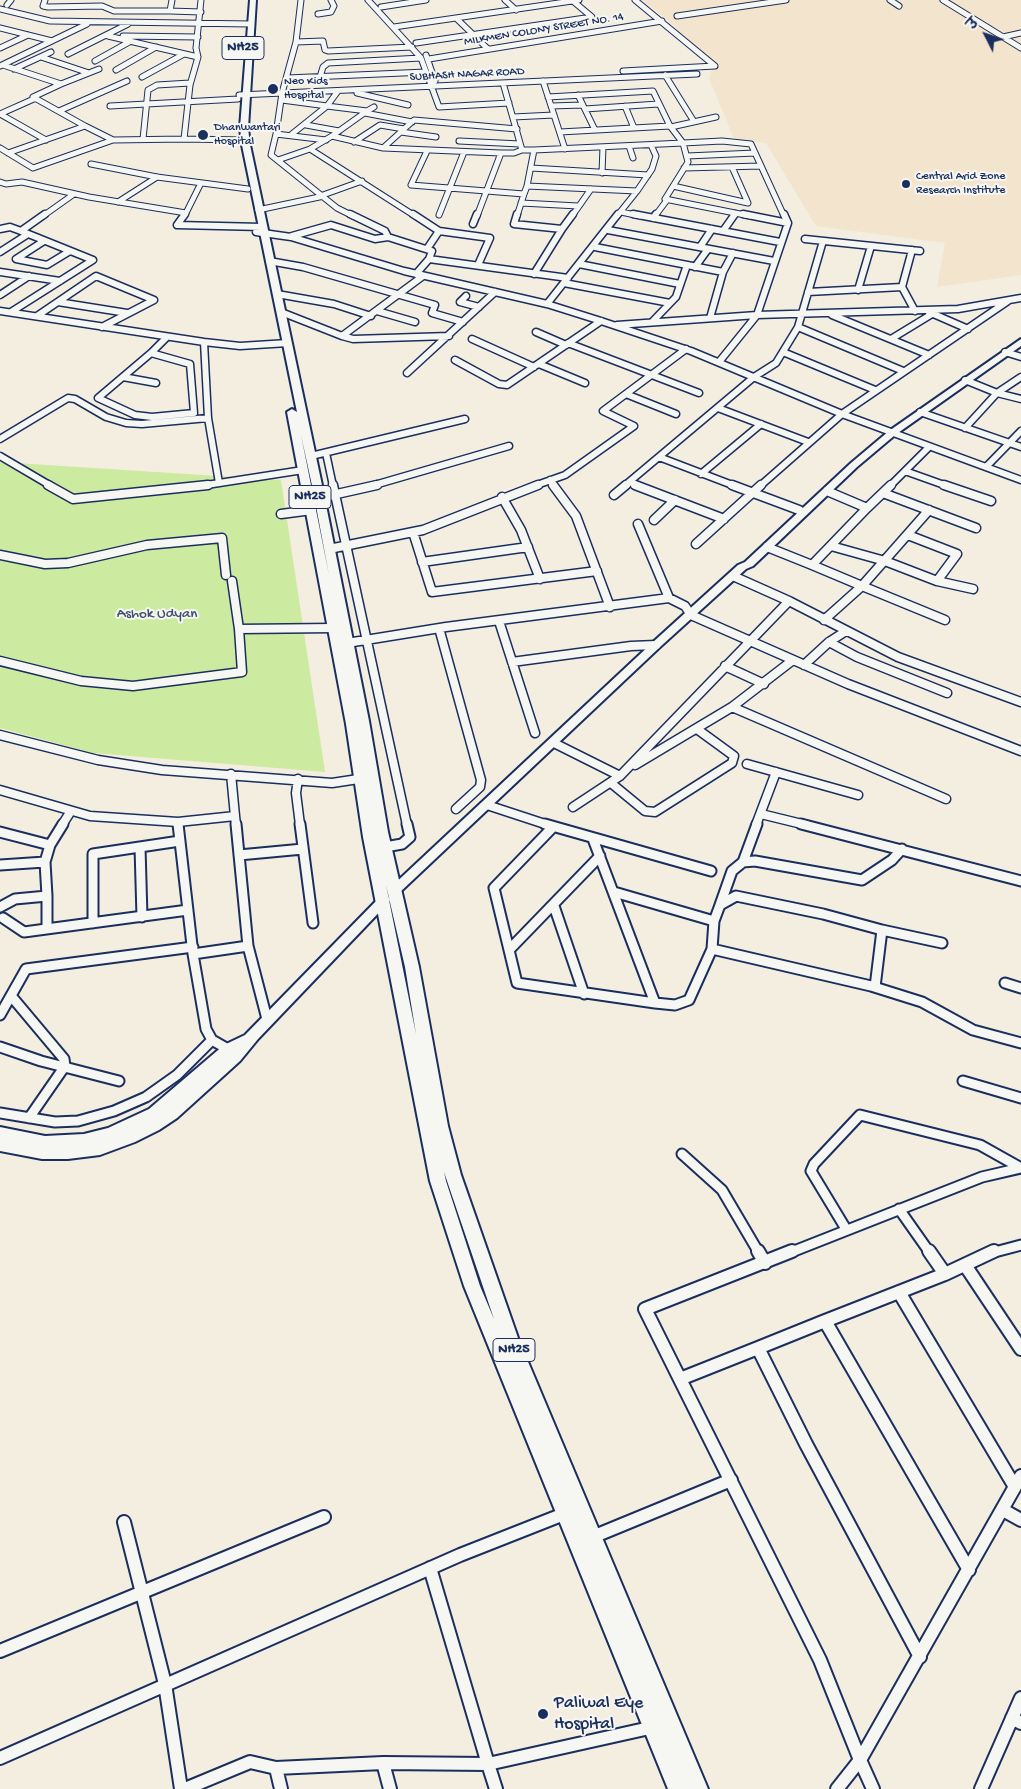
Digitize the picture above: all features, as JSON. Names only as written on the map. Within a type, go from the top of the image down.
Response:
[{"type":"main road","name":"NH25","points":[[246,0],[248,24]]},
{"type":"main road","name":"NH25","points":[[253,0],[248,24],[239,97],[248,189],[269,261],[281,312],[283,344],[303,470],[361,778],[389,895],[438,1181],[472,1286],[564,1514],[584,1540],[698,1789]]},
{"type":"main road","name":"NH25","points":[[242,140],[258,210],[259,230],[283,344],[311,456],[373,777],[385,847],[389,895],[412,967],[440,1126],[453,1175],[509,1338],[678,1789]]},
{"type":"main road","points":[[738,571],[743,562],[798,510],[889,432],[1021,336]]},
{"type":"main road","points":[[0,1133],[45,1142],[63,1142],[84,1140],[110,1133],[154,1113],[233,1052],[268,1020],[389,895],[554,743],[656,645],[738,571],[749,564],[889,432],[1021,342]]},
{"type":"main road","points":[[0,1145],[42,1152],[68,1153],[100,1149],[130,1138],[172,1114],[233,1052]]},
{"type":"street","points":[[7,5],[11,0]]},
{"type":"street","points":[[46,0],[45,7],[102,6],[114,11],[202,12]]},
{"type":"street","points":[[170,12],[172,0]]},
{"type":"street","points":[[184,138],[190,83],[198,57],[196,48],[202,12],[201,0]]},
{"type":"street","points":[[301,0],[297,20],[296,42],[282,93],[276,134],[270,153],[337,208],[386,231],[388,237]]},
{"type":"street","points":[[318,14],[331,12],[334,6],[332,0]]},
{"type":"street","points":[[368,0],[429,58],[435,80],[431,85]]},
{"type":"street","points":[[375,0],[397,27]]},
{"type":"street","points":[[381,6],[426,0]]},
{"type":"street","points":[[505,0],[516,10]]},
{"type":"street","points":[[397,27],[581,0]]},
{"type":"street","points":[[623,71],[714,66],[635,0]]},
{"type":"street","points":[[677,16],[786,0]]},
{"type":"street","points":[[890,0],[899,6]]},
{"type":"street","points":[[943,0],[1021,48]]},
{"type":"street","points":[[573,1],[607,30]]},
{"type":"street","points":[[0,9],[41,20],[248,24]]},
{"type":"street","points":[[139,23],[144,11]]},
{"type":"street","points":[[0,16],[9,12]]},
{"type":"street","points":[[481,15],[486,20]]},
{"type":"street","points":[[296,42],[323,41],[325,50],[328,51],[414,45],[474,34],[592,17]]},
{"type":"street","points":[[456,18],[488,49]]},
{"type":"street","name":"MILKMEN COLONY STREET NO. 14","points":[[429,58],[662,21]]},
{"type":"street","points":[[2,64],[91,22]]},
{"type":"street","points":[[564,22],[578,35]]},
{"type":"street","points":[[68,54],[130,23]]},
{"type":"street","points":[[85,25],[94,27]]},
{"type":"street","points":[[492,26],[497,31]]},
{"type":"street","points":[[533,26],[538,30]]},
{"type":"street","points":[[0,28],[52,41]]},
{"type":"street","points":[[102,30],[108,34],[131,41],[198,57]]},
{"type":"street","points":[[503,30],[508,35]]},
{"type":"street","points":[[1003,37],[1021,33]]},
{"type":"street","points":[[108,34],[198,37]]},
{"type":"street","points":[[1,46],[28,35]]},
{"type":"street","points":[[544,35],[549,39]]},
{"type":"street","points":[[513,40],[518,44]]},
{"type":"street","points":[[95,61],[131,41]]},
{"type":"street","points":[[414,45],[421,58],[439,107],[509,103]]},
{"type":"street","points":[[116,70],[156,48]]},
{"type":"street","points":[[14,69],[51,52]]},
{"type":"street","points":[[142,76],[184,54]]},
{"type":"street","points":[[41,57],[89,73]]},
{"type":"street","points":[[320,77],[323,67],[328,63],[421,58]]},
{"type":"street","points":[[2,64],[61,84]]},
{"type":"street","points":[[99,69],[33,97],[113,140]]},
{"type":"street","points":[[287,78],[426,72]]},
{"type":"street","name":"SUBHASH NAGAR ROAD","points":[[110,106],[225,100],[282,93],[697,74]]},
{"type":"street","points":[[665,75],[692,120]]},
{"type":"street","points":[[59,111],[127,81]]},
{"type":"street","points":[[543,81],[565,149]]},
{"type":"street","points":[[143,139],[148,90],[153,86],[190,83]]},
{"type":"street","points":[[503,83],[522,150]]},
{"type":"street","points":[[292,134],[306,125],[327,106],[338,91]]},
{"type":"street","points":[[345,91],[408,104]]},
{"type":"street","points":[[548,97],[653,91],[670,127],[683,143],[688,162],[665,199],[667,200],[653,218]]},
{"type":"street","points":[[578,95],[595,130]]},
{"type":"street","points":[[0,114],[36,98]]},
{"type":"street","points":[[282,100],[366,112],[412,122]]},
{"type":"street","points":[[551,106],[584,107],[658,104]]},
{"type":"street","points":[[625,106],[634,128]]},
{"type":"street","points":[[278,160],[310,149],[374,107]]},
{"type":"street","points":[[0,114],[46,140]]},
{"type":"street","points":[[513,117],[554,115]]},
{"type":"street","points":[[560,132],[670,127],[716,117]]},
{"type":"street","points":[[383,148],[414,120],[517,129]]},
{"type":"street","points":[[306,125],[339,131]]},
{"type":"street","points":[[354,142],[380,125],[436,137]]},
{"type":"street","points":[[8,152],[85,126]]},
{"type":"street","points":[[276,134],[292,134],[326,140]]},
{"type":"street","points":[[332,136],[383,148],[501,153],[514,153],[522,150],[603,148],[683,143],[744,142],[751,144],[788,223],[780,242],[757,315],[719,362]]},
{"type":"street","points":[[0,148],[33,168],[113,140],[184,138],[242,140]]},
{"type":"street","points":[[459,141],[520,144]]},
{"type":"street","points":[[547,304],[595,247],[638,191],[648,175],[656,156],[651,145]]},
{"type":"street","points":[[629,146],[633,158]]},
{"type":"street","points":[[602,172],[603,148]]},
{"type":"street","points":[[310,149],[439,231],[490,238],[478,265]]},
{"type":"street","points":[[534,150],[527,186],[514,224],[562,230]]},
{"type":"street","points":[[427,151],[411,185],[524,194]]},
{"type":"street","points":[[440,215],[464,152]]},
{"type":"street","points":[[473,224],[488,192],[501,153]]},
{"type":"street","points":[[687,156],[755,153]]},
{"type":"street","points":[[91,164],[157,177],[248,189]]},
{"type":"street","points":[[684,168],[761,166]]},
{"type":"street","points":[[732,167],[748,203],[758,218]]},
{"type":"street","points":[[531,168],[648,175]]},
{"type":"street","points":[[118,202],[157,177]]},
{"type":"street","points":[[0,182],[6,184],[22,182],[74,194],[186,213]]},
{"type":"street","points":[[258,210],[323,195],[362,182]]},
{"type":"street","points":[[201,183],[186,213],[177,225],[259,230],[291,237],[423,276],[547,304],[686,349],[842,414],[1021,480]]},
{"type":"street","points":[[527,186],[638,191]]},
{"type":"street","points":[[673,186],[748,203]]},
{"type":"street","points":[[534,274],[591,189]]},
{"type":"street","points":[[21,231],[74,194]]},
{"type":"street","points":[[667,200],[788,223]]},
{"type":"street","points":[[521,204],[578,206]]},
{"type":"street","points":[[621,212],[780,242]]},
{"type":"street","points":[[723,231],[736,214]]},
{"type":"street","points":[[291,237],[331,225],[351,216]]},
{"type":"street","points":[[331,225],[375,239],[388,237],[433,252],[416,274]]},
{"type":"street","points":[[0,229],[10,227],[93,260],[11,312]]},
{"type":"street","points":[[700,247],[712,229]]},
{"type":"street","points":[[608,230],[774,261]]},
{"type":"street","points":[[427,249],[439,231]]},
{"type":"street","points":[[0,252],[28,234]]},
{"type":"street","points":[[805,239],[920,251]]},
{"type":"street","points":[[614,494],[754,377],[776,363],[798,327],[823,241]]},
{"type":"street","points":[[44,242],[16,259],[47,265],[70,251]]},
{"type":"street","points":[[858,290],[871,246]]},
{"type":"street","points":[[595,247],[723,272]]},
{"type":"street","points":[[695,267],[708,249]]},
{"type":"street","points":[[912,250],[902,288],[915,311]]},
{"type":"street","points":[[710,318],[723,272],[733,254]]},
{"type":"street","points":[[429,259],[534,274],[670,303]]},
{"type":"street","points":[[269,261],[303,267],[435,305],[436,307],[431,312],[463,322]]},
{"type":"street","points":[[579,264],[680,284]]},
{"type":"street","points":[[652,322],[676,296],[687,265]]},
{"type":"street","points":[[0,272],[60,281]]},
{"type":"street","points":[[0,295],[29,276]]},
{"type":"street","points":[[37,316],[96,276],[154,300],[102,327]]},
{"type":"street","points":[[342,336],[399,296],[423,276]]},
{"type":"street","points":[[808,292],[902,288]]},
{"type":"street","points":[[407,373],[495,292]]},
{"type":"street","points":[[277,294],[334,304],[371,316]]},
{"type":"street","points":[[466,296],[460,302],[479,307]]},
{"type":"street","points":[[612,325],[757,315],[930,312],[1021,298]]},
{"type":"street","points":[[696,544],[808,442],[842,414],[1008,301]]},
{"type":"street","points":[[58,302],[127,313]]},
{"type":"street","points":[[0,311],[204,342],[240,346],[283,344]]},
{"type":"street","points":[[377,311],[414,322]]},
{"type":"street","points":[[281,312],[352,339],[449,336]]},
{"type":"street","points":[[930,312],[968,329]]},
{"type":"street","points":[[891,339],[930,312]]},
{"type":"street","points":[[828,313],[929,354]]},
{"type":"street","points":[[455,360],[502,385],[507,385],[601,321]]},
{"type":"street","points":[[798,327],[903,371]]},
{"type":"street","points":[[536,332],[699,393]]},
{"type":"street","points":[[151,353],[190,364],[194,413],[152,417],[135,415],[98,398],[167,337]]},
{"type":"street","points":[[472,338],[536,366],[585,383]]},
{"type":"street","points":[[204,342],[208,418],[219,483]]},
{"type":"street","points":[[329,549],[423,530],[574,470],[634,426],[603,411],[686,349]]},
{"type":"street","points":[[783,352],[875,390]]},
{"type":"street","points":[[1005,352],[1021,357]]},
{"type":"street","points":[[123,377],[156,383]]},
{"type":"street","points":[[965,428],[996,393],[1021,377]]},
{"type":"street","points":[[965,380],[996,393],[1021,399]]},
{"type":"street","points":[[626,394],[676,414]]},
{"type":"street","points":[[0,438],[68,398],[75,399],[106,417],[126,423],[142,424],[208,418]]},
{"type":"street","points":[[718,408],[808,442]]},
{"type":"street","points":[[920,412],[1021,447]]},
{"type":"street","points":[[311,456],[465,419]]},
{"type":"street","points":[[701,474],[761,424]]},
{"type":"street","points":[[986,467],[1021,431]]},
{"type":"street","points":[[319,498],[383,483],[509,446]]},
{"type":"street","points":[[812,565],[929,447]]},
{"type":"street","points":[[326,453],[410,837],[402,844],[385,847]]},
{"type":"street","points":[[0,456],[73,499],[219,483],[303,470]]},
{"type":"street","points":[[659,457],[798,510]]},
{"type":"street","points":[[905,471],[991,501]]},
{"type":"street","points":[[550,480],[576,516],[610,607]]},
{"type":"street","points":[[629,482],[724,519]]},
{"type":"street","points":[[827,491],[867,508]]},
{"type":"street","points":[[883,493],[976,528]]},
{"type":"street","points":[[502,497],[528,547],[540,579]]},
{"type":"street","points":[[654,520],[675,500]]},
{"type":"street","points":[[281,514],[312,510]]},
{"type":"street","points":[[824,620],[862,586],[929,510]]},
{"type":"street","points":[[638,524],[669,598]]},
{"type":"street","points":[[413,532],[430,590],[435,592],[597,571]]},
{"type":"street","points":[[908,535],[956,554],[937,581]]},
{"type":"street","points":[[0,555],[45,564],[68,563],[147,545],[222,538],[226,575]]},
{"type":"street","points":[[831,546],[885,561],[937,581],[973,589]]},
{"type":"street","points":[[422,562],[528,547]]},
{"type":"street","points":[[767,547],[945,620]]},
{"type":"street","points":[[738,571],[824,620],[898,657],[1021,702]]},
{"type":"street","points":[[0,661],[50,675],[117,686],[242,672],[239,629],[232,581]]},
{"type":"street","points":[[347,643],[439,628],[669,598],[685,606],[691,615],[804,665],[1021,751]]},
{"type":"street","points":[[573,807],[620,776],[749,640],[789,601]]},
{"type":"street","points":[[499,621],[534,733]]},
{"type":"street","points":[[239,629],[333,628]]},
{"type":"street","points":[[439,628],[481,780],[480,787],[456,809]]},
{"type":"street","points":[[804,665],[829,642],[846,631]]},
{"type":"street","points":[[829,642],[857,657],[947,693]]},
{"type":"street","points":[[512,662],[631,646],[656,645]]},
{"type":"street","points":[[628,768],[647,760],[732,707],[793,660]]},
{"type":"street","points":[[725,666],[764,684]]},
{"type":"street","points":[[732,707],[946,799]]},
{"type":"street","points":[[611,783],[645,811],[656,812],[732,763],[734,756],[697,729]]},
{"type":"street","points":[[0,735],[98,760],[162,770],[332,783],[373,777]]},
{"type":"street","points":[[554,743],[620,776]]},
{"type":"street","points":[[747,764],[858,795]]},
{"type":"street","points":[[553,828],[494,888],[517,983],[584,994],[675,1005],[688,1000],[712,949],[711,940],[714,920],[732,871],[743,862],[776,772]]},
{"type":"street","points":[[231,774],[248,946],[268,1020]]},
{"type":"street","points":[[298,779],[296,793],[313,923]]},
{"type":"street","points":[[0,790],[90,816],[178,822],[235,816]]},
{"type":"street","points":[[487,805],[553,828],[711,871]]},
{"type":"street","points":[[47,928],[45,862],[50,845],[71,811]]},
{"type":"street","points":[[761,814],[1021,881]]},
{"type":"street","points":[[178,822],[193,950],[206,1029],[212,1040],[233,1052]]},
{"type":"street","points":[[0,832],[50,845]]},
{"type":"street","points":[[593,839],[655,1003]]},
{"type":"street","points":[[94,923],[93,854],[180,841]]},
{"type":"street","points":[[140,847],[142,916]]},
{"type":"street","points":[[239,855],[303,849]]},
{"type":"street","points":[[743,862],[755,861],[862,880],[892,860],[902,849]]},
{"type":"street","points":[[509,950],[554,906],[600,856]]},
{"type":"street","points":[[0,865],[45,862]]},
{"type":"street","points":[[614,892],[714,920]]},
{"type":"street","points":[[0,907],[15,900],[47,896]]},
{"type":"street","points":[[720,905],[736,896],[823,914],[942,944]]},
{"type":"street","points":[[554,906],[584,994]]},
{"type":"street","points":[[2,918],[24,932],[188,910]]},
{"type":"street","points":[[875,987],[882,930]]},
{"type":"street","points":[[0,1016],[26,969],[193,950],[248,946]]},
{"type":"street","points":[[712,949],[875,987],[922,1002],[939,1014],[973,1030],[1021,1043]]},
{"type":"street","points":[[1005,983],[1021,988]]},
{"type":"street","points":[[12,997],[64,1059],[65,1066],[29,1118]]},
{"type":"street","points":[[0,1114],[55,1122],[78,1121],[114,1111],[146,1097],[177,1075],[212,1040]]},
{"type":"street","points":[[0,1047],[119,1081]]},
{"type":"street","points":[[963,1081],[1021,1098]]},
{"type":"street","points":[[846,1229],[811,1171],[814,1164],[860,1115],[980,1145],[1021,1168]]},
{"type":"street","points":[[682,1154],[722,1190],[765,1263]]},
{"type":"street","points":[[874,1789],[860,1760],[820,1660],[645,1309],[899,1209],[982,1178],[1021,1168]]},
{"type":"street","points":[[899,1209],[945,1274]]},
{"type":"street","points":[[680,1379],[945,1274],[997,1250],[1021,1244]]},
{"type":"street","points":[[965,1265],[1021,1349]]},
{"type":"street","points":[[837,1789],[860,1760],[1018,1482],[899,1292]]},
{"type":"street","points":[[825,1321],[969,1570]]},
{"type":"street","points":[[758,1348],[806,1444],[920,1656]]},
{"type":"street","points":[[584,1540],[731,1480]]},
{"type":"street","points":[[1003,1510],[1021,1520]]},
{"type":"street","points":[[0,1758],[430,1568],[564,1514]]},
{"type":"street","points":[[0,1651],[324,1517]]},
{"type":"street","points":[[124,1522],[165,1684],[181,1789]]},
{"type":"street","points":[[430,1568],[496,1789]]},
{"type":"street","points":[[981,1789],[1017,1720],[1021,1698]]},
{"type":"street","points":[[185,1789],[250,1762],[276,1768],[383,1763],[488,1764],[654,1727]]},
{"type":"street","points":[[383,1763],[390,1789]]},
{"type":"street","points":[[276,1768],[281,1789]]},
{"type":"shaded area","name":"Central Arid Zone Research Institute","points":[[642,0],[1021,0],[1021,275],[937,287],[945,243],[816,226],[766,143],[735,141],[709,78],[712,70],[706,60],[668,20]]},
{"type":"green space","name":"Ashok Udyan","points":[[0,462],[281,480],[325,772],[93,753],[0,728]]},
{"type":"place","name":"Neo Kids Hospital","points":[[273,89]]},
{"type":"place","name":"Dhanwantari Hospital","points":[[203,135]]},
{"type":"place","name":"Central Arid Zone Research Institute","points":[[906,184]]},
{"type":"place","name":"Paliwal Eye Hospital","points":[[543,1714]]}]
